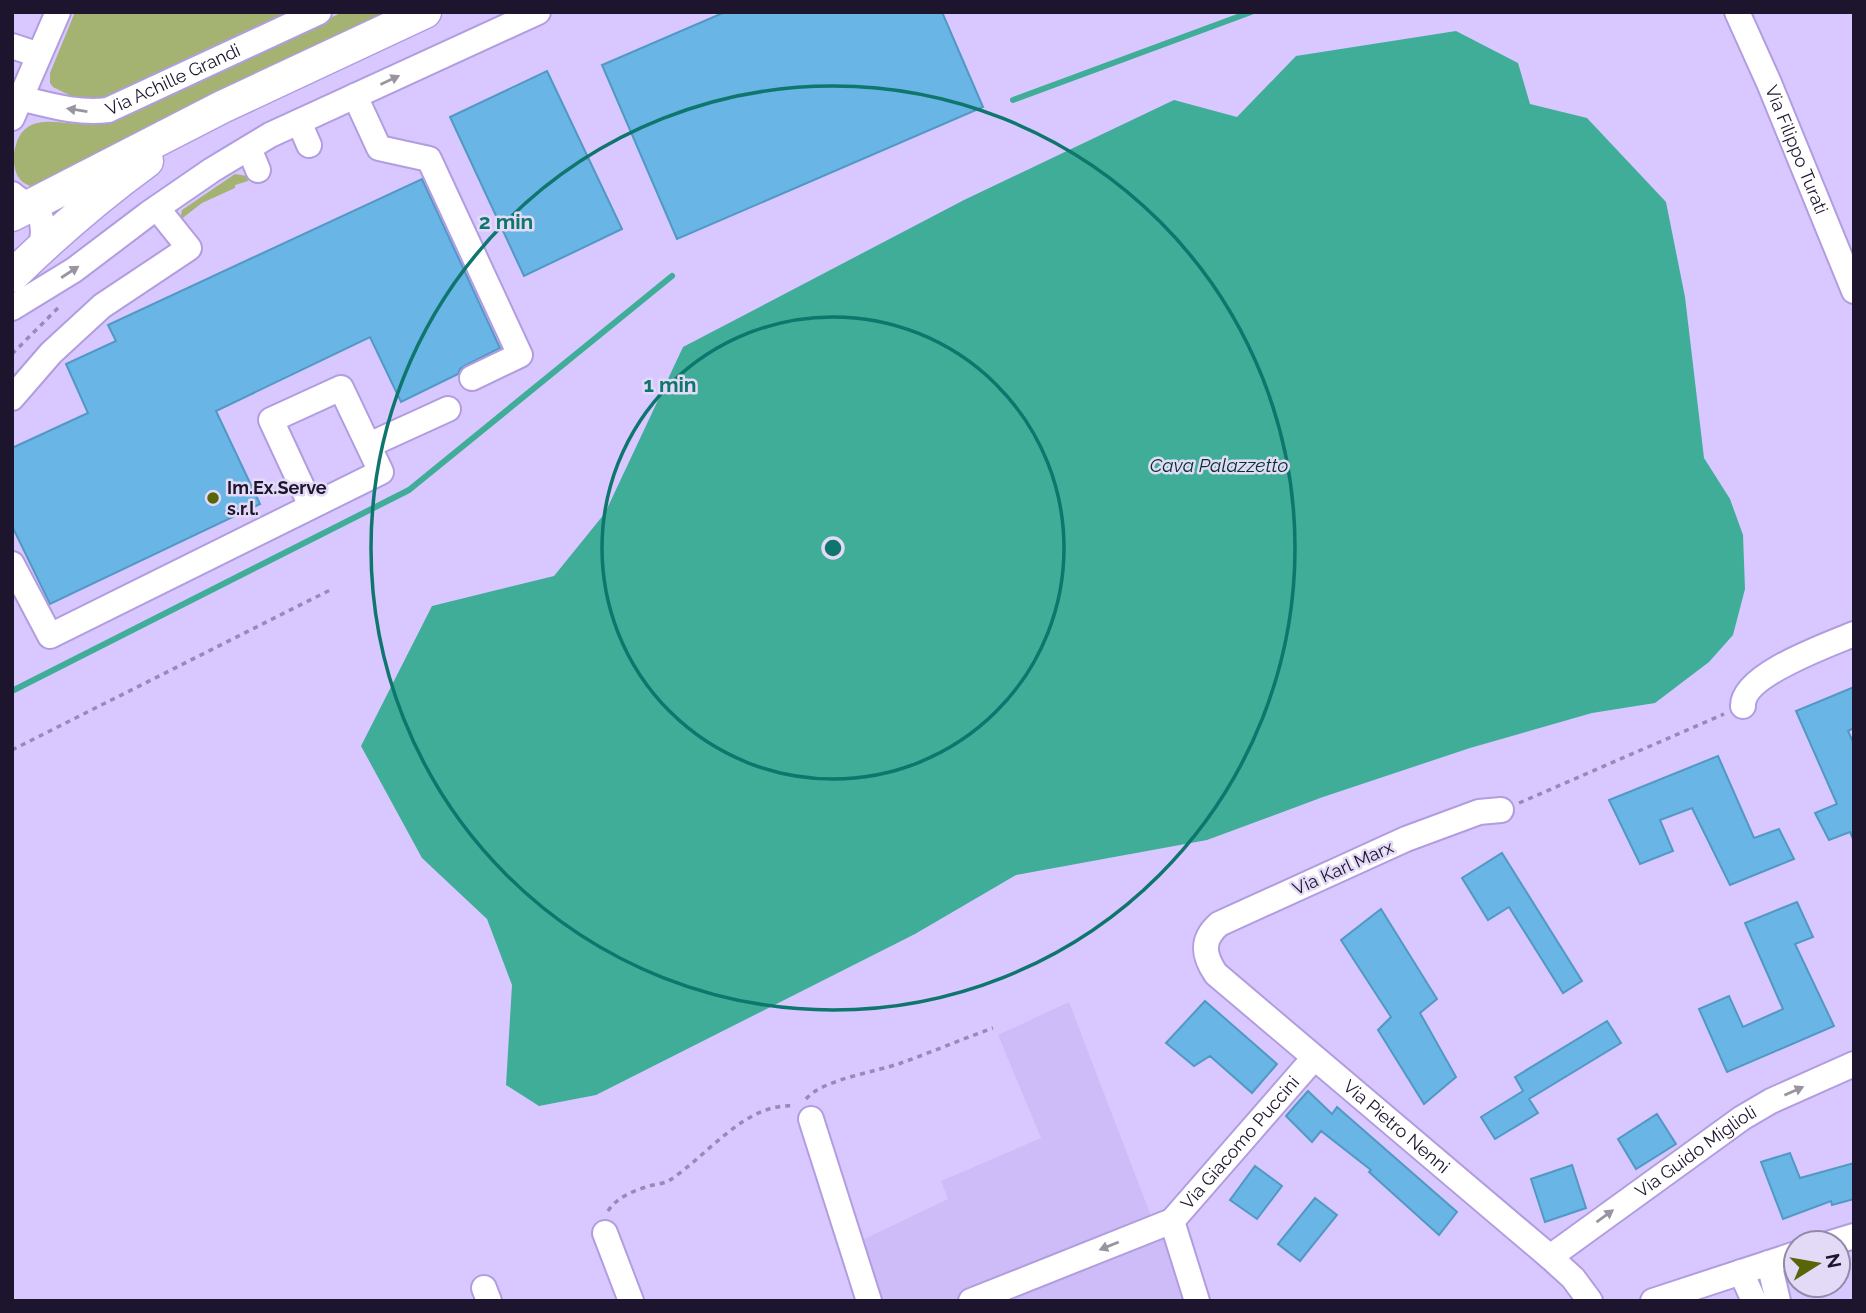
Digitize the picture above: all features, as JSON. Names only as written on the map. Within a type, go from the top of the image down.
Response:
[{"type":"main road","points":[[18,205],[425,12]]},
{"type":"main road","points":[[12,276],[41,247],[126,176],[222,107]]},
{"type":"street","points":[[16,108],[58,12]]},
{"type":"street","name":"Via Achille Grandi","points":[[16,108],[90,112],[108,110],[319,12]]},
{"type":"street","points":[[12,308],[74,270],[157,208],[254,159],[270,135],[538,12]]},
{"type":"street","name":"Via Filippo Turati","points":[[1737,12],[1854,290]]},
{"type":"street","points":[[12,46],[39,55]]},
{"type":"street","points":[[355,96],[379,148],[429,159],[520,355],[472,378]]},
{"type":"street","points":[[299,122],[309,145]]},
{"type":"street","points":[[18,205],[36,210],[42,220],[44,233],[41,247]]},
{"type":"street","points":[[12,398],[51,353],[102,306],[189,248],[157,208]]},
{"type":"street","points":[[12,564],[50,636],[382,472],[341,388],[271,420],[311,506]]},
{"type":"street","points":[[369,445],[448,409]]},
{"type":"street","points":[[1743,706],[1747,693],[1765,676],[1854,634]]},
{"type":"street","name":"Via Karl Marx","points":[[1206,952],[1206,940],[1219,924],[1406,839],[1479,812],[1501,810]]},
{"type":"street","name":"Via Pietro Nenni","points":[[1206,952],[1209,964],[1216,974],[1550,1257],[1573,1278],[1590,1301]]},
{"type":"street","name":"Via Giacomo Puccini","points":[[971,1301],[1172,1221],[1314,1058]]},
{"type":"street","name":"Via Guido Miglioli","points":[[1550,1257],[1742,1118],[1771,1101],[1854,1064]]},
{"type":"street","points":[[806,1114],[869,1301]]},
{"type":"street","points":[[1172,1221],[1197,1301]]},
{"type":"street","points":[[605,1233],[631,1301]]},
{"type":"street","points":[[1653,1301],[1782,1259]]},
{"type":"street","points":[[1769,1263],[1778,1301]]},
{"type":"street","points":[[1741,1272],[1754,1301]]},
{"type":"path","points":[[12,750],[332,589]]},
{"type":"path","points":[[1501,810],[1743,706]]},
{"type":"path","points":[[605,1233],[603,1221],[620,1198],[669,1181],[749,1118],[787,1105],[806,1114],[809,1096],[832,1083],[902,1062],[993,1028]]},
{"type":"shaded area","points":[[75,12],[291,12],[105,98],[81,101],[50,83],[50,73]]},
{"type":"shaded area","points":[[343,12],[401,12],[36,188],[24,183],[17,175],[15,148],[21,134],[29,127],[48,122],[101,122]]},
{"type":"shaded area","points":[[235,174],[247,176],[248,181],[202,203],[180,220],[182,210]]},
{"type":"shaded area","points":[[1069,1002],[1153,1221],[955,1301],[876,1301],[858,1242],[948,1199],[941,1181],[1041,1138],[998,1035]]},
{"type":"shaded area","points":[[1168,1231],[1190,1301],[987,1301]]},
{"type":"water","name":"Cava Palazzetto","points":[[1456,31],[1518,63],[1530,104],[1587,118],[1666,202],[1685,297],[1704,458],[1730,499],[1743,535],[1745,589],[1733,635],[1709,662],[1655,703],[1592,713],[1470,748],[1323,797],[1207,840],[1016,875],[915,934],[596,1095],[539,1106],[506,1085],[512,985],[487,919],[422,858],[361,746],[432,606],[554,576],[605,513],[683,347],[964,200],[1174,100],[1237,117],[1296,56]]},
{"type":"building","points":[[725,12],[942,12],[983,107],[677,239],[602,65]]},
{"type":"building","points":[[547,71],[622,229],[524,276],[450,117]]},
{"type":"building","points":[[422,179],[500,348],[466,365],[458,374],[401,402],[370,337],[216,411],[260,504],[50,604],[12,526],[12,448],[88,413],[66,364],[116,341],[108,325]]},
{"type":"building","points":[[1854,687],[1854,728],[1848,731],[1854,744],[1854,841],[1850,832],[1829,840],[1815,813],[1837,804],[1796,711]]},
{"type":"building","points":[[1718,756],[1754,838],[1779,829],[1794,859],[1730,885],[1692,808],[1660,820],[1673,851],[1640,864],[1609,800]]},
{"type":"building","points":[[1502,853],[1582,981],[1563,993],[1509,907],[1488,920],[1462,878]]},
{"type":"building","points":[[1797,902],[1813,937],[1795,944],[1834,1026],[1727,1072],[1699,1009],[1729,996],[1743,1027],[1783,1009],[1745,923]]},
{"type":"building","points":[[1381,909],[1437,999],[1420,1013],[1456,1077],[1424,1104],[1378,1030],[1391,1017],[1341,940]]},
{"type":"building","points":[[1205,1001],[1277,1064],[1252,1093],[1210,1056],[1194,1066],[1166,1043]]},
{"type":"building","points":[[1607,1021],[1621,1043],[1529,1099],[1538,1113],[1495,1139],[1481,1117],[1523,1091],[1515,1077]]},
{"type":"building","points":[[1308,1091],[1332,1114],[1337,1107],[1457,1212],[1439,1235],[1369,1172],[1371,1170],[1321,1131],[1312,1142],[1286,1116]]},
{"type":"building","points":[[1657,1114],[1676,1144],[1636,1169],[1618,1139]]},
{"type":"building","points":[[1790,1153],[1800,1178],[1854,1163],[1854,1199],[1832,1205],[1831,1201],[1783,1219],[1761,1162]]},
{"type":"building","points":[[1572,1165],[1586,1208],[1545,1222],[1531,1179]]},
{"type":"building","points":[[1255,1166],[1282,1186],[1257,1219],[1230,1200]]},
{"type":"building","points":[[1315,1198],[1337,1215],[1300,1261],[1278,1244]]},
{"type":"waterway","points":[[1013,100],[1251,12]]},
{"type":"waterway","points":[[12,691],[409,490],[672,276]]},
{"type":"place","name":"Im.Ex.Serve s.r.l.","points":[[213,498]]}]
